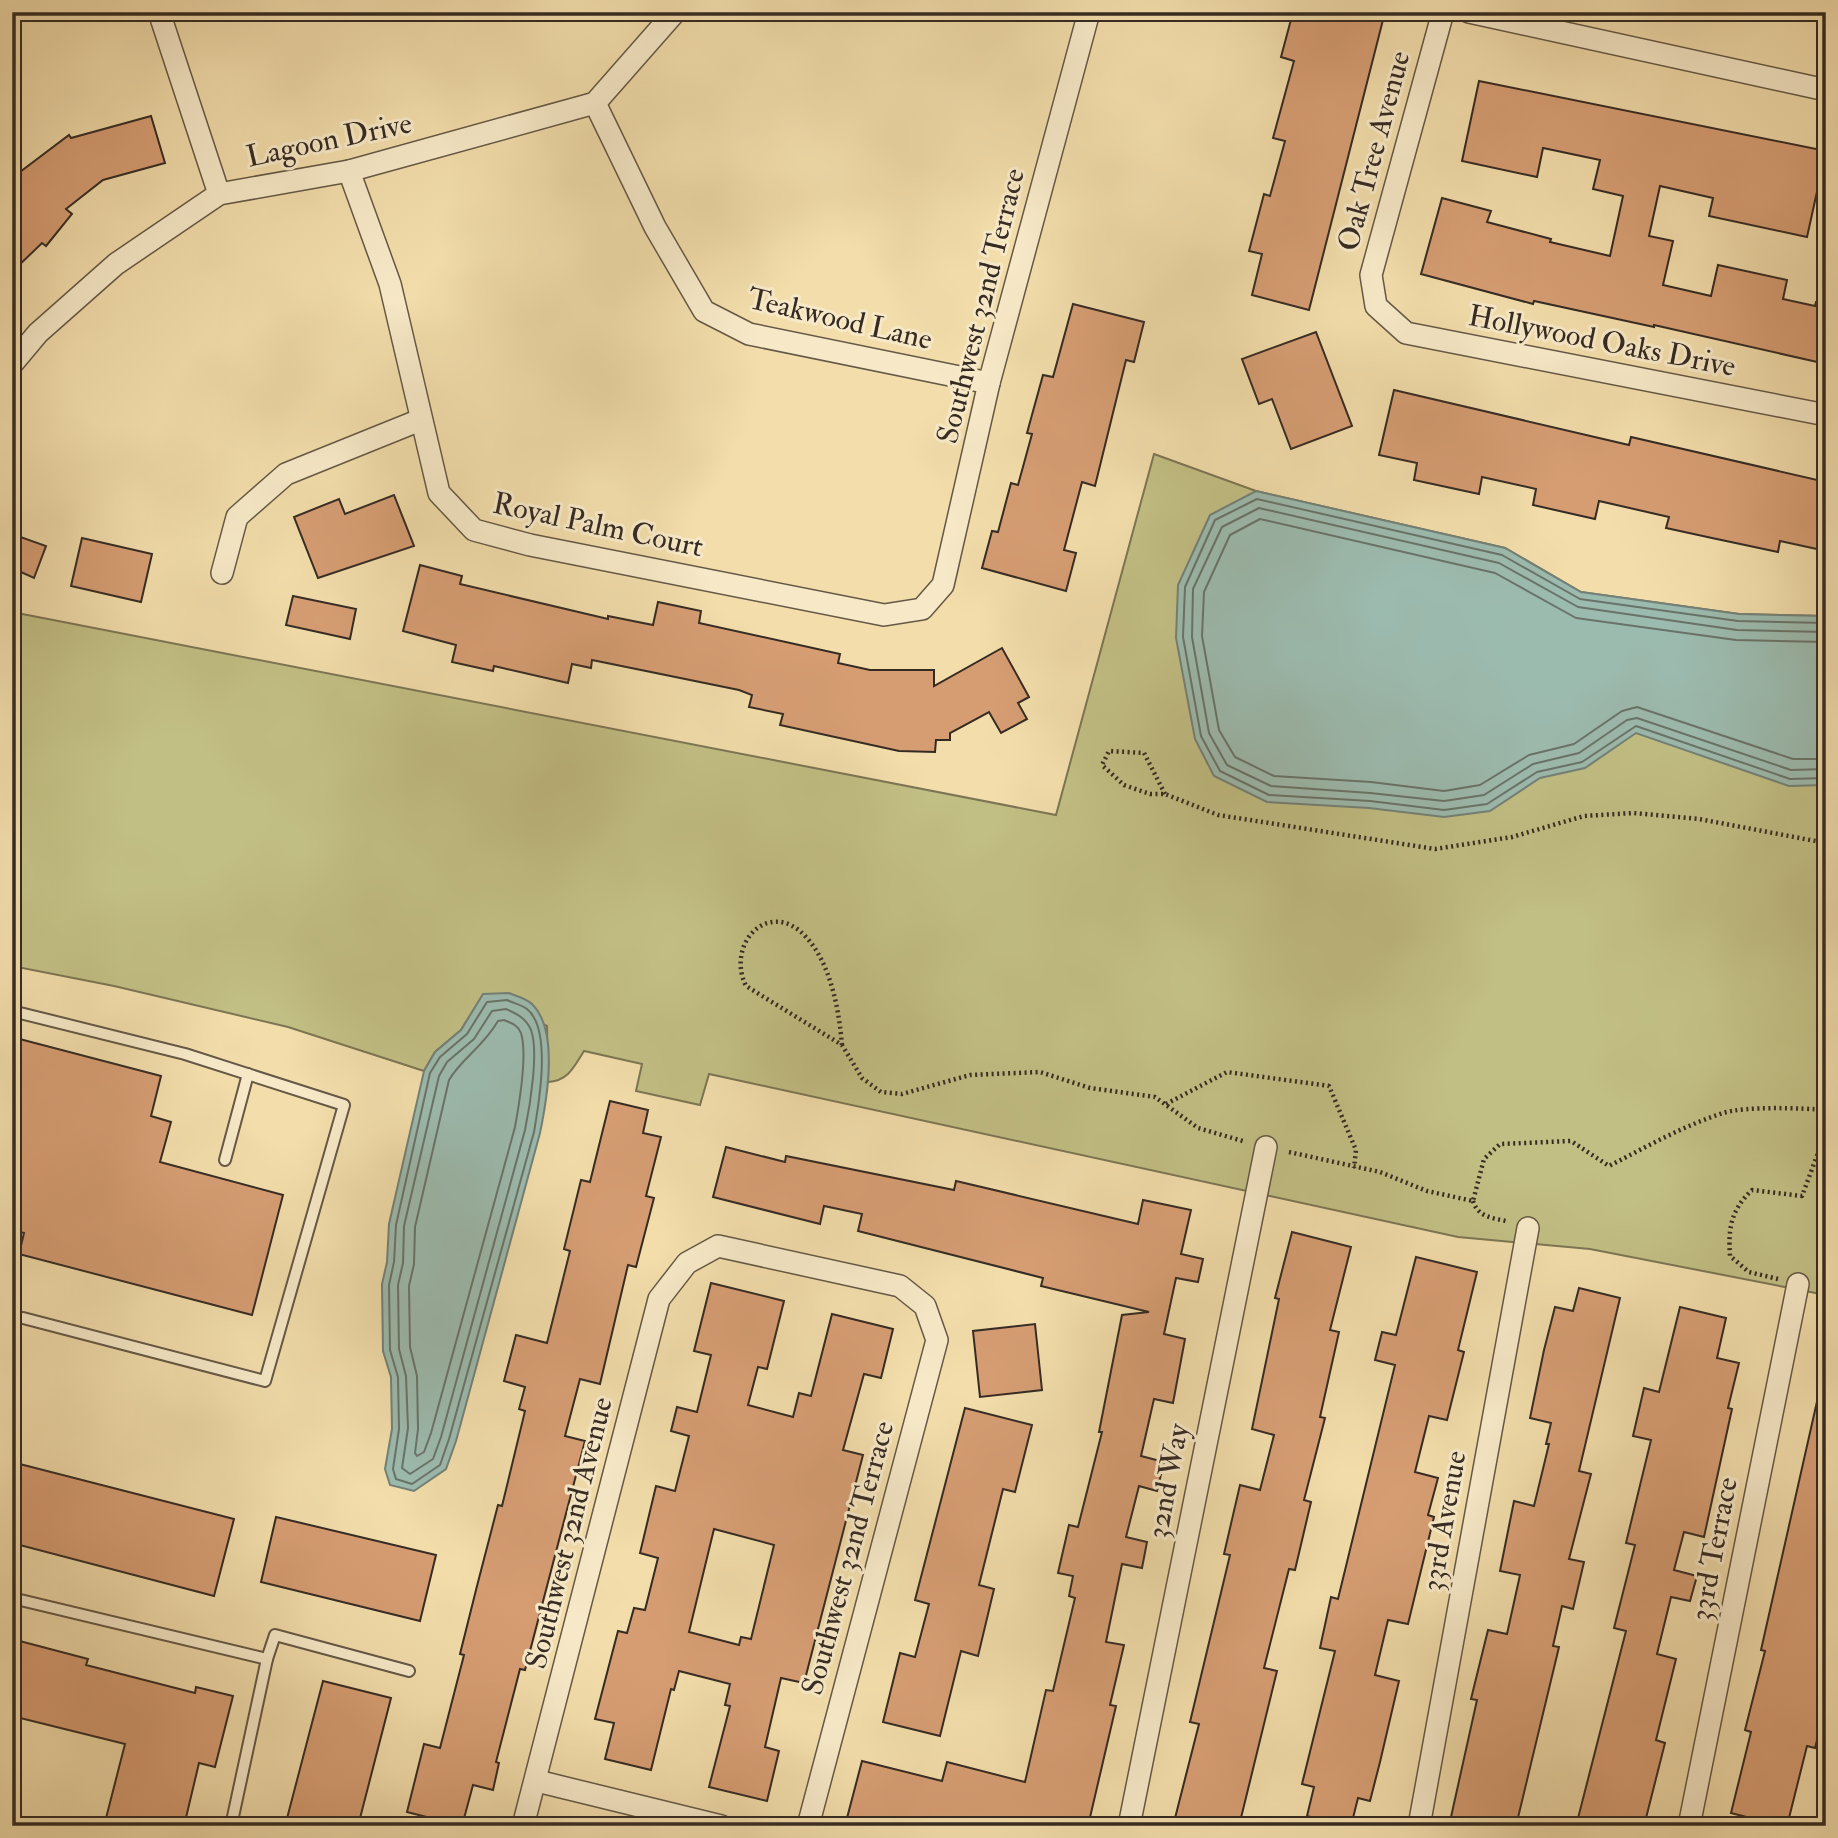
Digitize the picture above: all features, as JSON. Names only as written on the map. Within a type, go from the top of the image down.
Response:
[{"type":"street","points":[[159,12],[219,194]]},
{"type":"street","points":[[595,103],[675,12]]},
{"type":"street","name":"Southwest 32nd Terrace","points":[[922,609],[943,585],[989,383],[1089,12]]},
{"type":"street","name":"Oak Tree Avenue","points":[[1376,306],[1371,275],[1443,12]]},
{"type":"street","points":[[1469,12],[1826,90]]},
{"type":"street","name":"Lagoon Drive","points":[[12,364],[38,333],[116,264],[219,194],[349,171],[595,103]]},
{"type":"street","name":"Teakwood Lane","points":[[595,103],[655,227],[704,311],[749,334],[989,383]]},
{"type":"street","name":"Royal Palm Court","points":[[349,171],[390,285],[439,493],[474,530],[530,545],[884,615],[922,609]]},
{"type":"street","name":"Hollywood Oaks Drive","points":[[1376,306],[1406,333],[1826,415]]},
{"type":"street","points":[[222,573],[237,517],[286,474],[420,420]]},
{"type":"street","name":"32nd Way","points":[[1129,1826],[1266,1147]]},
{"type":"street","name":"33rd Avenue","points":[[1419,1826],[1528,1228]]},
{"type":"street","name":"Southwest 32nd Avenue","points":[[523,1826],[537,1781],[659,1299],[687,1263],[718,1246],[900,1286],[925,1306]]},
{"type":"street","name":"33rd Terrace","points":[[1689,1826],[1798,1284]]},
{"type":"street","name":"Southwest 32nd Terrace","points":[[808,1826],[937,1340],[925,1306]]},
{"type":"street","points":[[537,1781],[720,1826]]},
{"type":"lane","points":[[12,1011],[185,1054],[344,1105],[265,1381],[23,1318]]},
{"type":"lane","points":[[225,1160],[248,1074]]},
{"type":"lane","points":[[12,1598],[267,1659]]},
{"type":"lane","points":[[231,1826],[267,1659],[275,1635],[409,1671]]},
{"type":"path","points":[[1165,794],[1144,753],[1109,751],[1102,765],[1124,785],[1150,794],[1165,794],[1218,815],[1435,849],[1462,847],[1512,837],[1584,816],[1633,813],[1699,819],[1826,843]]},
{"type":"path","points":[[842,1045],[746,986],[740,974],[739,961],[746,938],[757,926],[778,921],[807,937],[830,982],[842,1045],[862,1078],[881,1092],[902,1094],[970,1075],[1040,1072],[1090,1088],[1155,1097],[1198,1128],[1213,1135],[1380,1172],[1427,1191],[1473,1201]]},
{"type":"path","points":[[1166,1104],[1227,1072],[1329,1086],[1356,1150],[1353,1168]]},
{"type":"path","points":[[1528,1228],[1484,1215],[1476,1210],[1473,1201],[1483,1159],[1500,1144],[1571,1141],[1609,1166],[1670,1134],[1726,1112],[1825,1110],[1821,1145],[1802,1196],[1752,1190],[1737,1204],[1728,1228],[1730,1256],[1749,1272],[1798,1284]]},
{"type":"shaded area","points":[[1154,454],[1256,491],[1505,548],[1581,592],[1739,614],[1826,616],[1826,1295],[1590,1249],[1458,1237],[709,1074],[700,1105],[636,1091],[642,1064],[584,1051],[566,1076],[548,1082],[547,1026],[483,995],[461,1030],[435,1052],[424,1071],[288,1027],[114,986],[12,966],[12,612],[1056,815]]},
{"type":"water","points":[[1256,491],[1505,548],[1581,592],[1739,614],[1826,616],[1826,785],[1789,786],[1636,733],[1585,768],[1540,778],[1490,811],[1444,817],[1369,808],[1267,802],[1214,776],[1195,739],[1176,638],[1178,585],[1210,515]]},
{"type":"water","points":[[509,993],[533,1005],[546,1032],[549,1066],[543,1119],[456,1441],[446,1469],[414,1491],[390,1485],[385,1469],[392,1429],[391,1377],[383,1351],[382,1284],[387,1262],[389,1224],[424,1071],[435,1052],[461,1030],[483,994]]},
{"type":"building","points":[[1293,12],[1385,12],[1309,310],[1252,295],[1262,254],[1249,251],[1264,194],[1270,196],[1285,141],[1273,138],[1294,61],[1281,57]]},
{"type":"building","points":[[1479,81],[1826,151],[1807,237],[1709,216],[1713,198],[1660,186],[1649,236],[1673,241],[1663,285],[1711,296],[1718,265],[1787,280],[1783,299],[1815,306],[1816,302],[1826,303],[1826,364],[1654,325],[1534,301],[1533,304],[1421,274],[1442,198],[1491,211],[1487,222],[1551,239],[1550,242],[1610,256],[1623,196],[1593,189],[1600,160],[1543,148],[1537,177],[1462,161]]},
{"type":"building","points":[[151,116],[165,163],[103,180],[66,209],[72,214],[46,246],[42,243],[12,272],[12,178],[69,135],[71,138]]},
{"type":"building","points":[[1073,304],[1144,322],[1134,362],[1126,360],[1095,486],[1082,482],[1064,550],[1076,553],[1066,591],[982,568],[992,531],[998,532],[1011,483],[1018,485],[1032,434],[1027,433],[1043,375],[1053,377]]},
{"type":"building","points":[[1316,332],[1352,426],[1291,449],[1272,399],[1259,404],[1242,359]]},
{"type":"building","points":[[1394,390],[1629,445],[1631,437],[1826,482],[1826,551],[1780,541],[1778,552],[1666,528],[1669,517],[1599,501],[1595,519],[1533,505],[1536,489],[1482,477],[1479,494],[1414,480],[1417,463],[1379,455]]},
{"type":"building","points":[[394,495],[414,546],[318,578],[294,517],[339,499],[345,514]]},
{"type":"building","points":[[12,534],[46,546],[34,578],[12,568]]},
{"type":"building","points":[[82,538],[152,554],[141,602],[71,586]]},
{"type":"building","points":[[420,565],[462,576],[460,584],[608,619],[608,616],[653,625],[658,602],[701,611],[699,623],[840,654],[838,663],[870,670],[934,670],[934,686],[1002,648],[1029,697],[1018,703],[1027,719],[1001,733],[989,712],[950,733],[950,740],[936,740],[935,752],[899,751],[780,725],[783,714],[749,707],[752,695],[739,690],[592,660],[591,668],[572,664],[568,683],[494,666],[493,671],[452,662],[456,645],[403,631]]},
{"type":"building","points":[[293,596],[356,609],[350,639],[286,625]]},
{"type":"building","points":[[12,1037],[161,1076],[151,1116],[171,1122],[160,1162],[283,1195],[252,1315],[19,1254],[24,1233],[12,1230]]},
{"type":"building","points":[[610,1101],[648,1110],[643,1133],[661,1137],[646,1196],[654,1198],[636,1267],[628,1265],[600,1384],[580,1379],[565,1436],[585,1441],[525,1670],[520,1669],[496,1762],[499,1763],[493,1790],[473,1785],[462,1826],[407,1812],[424,1744],[440,1748],[464,1655],[460,1654],[477,1586],[498,1505],[502,1506],[525,1411],[519,1409],[525,1387],[504,1381],[516,1335],[547,1343],[570,1251],[564,1249],[581,1180],[590,1182]]},
{"type":"building","points":[[726,1147],[785,1162],[786,1156],[954,1190],[956,1181],[1138,1224],[1143,1200],[1191,1210],[1181,1254],[1203,1259],[1198,1282],[1176,1278],[1164,1334],[1185,1339],[1173,1403],[1154,1399],[1141,1456],[1164,1462],[1157,1491],[1139,1486],[1126,1537],[1147,1542],[1142,1568],[1122,1564],[1106,1642],[1124,1645],[1110,1705],[1116,1706],[1088,1826],[877,1826],[847,1818],[862,1761],[942,1781],[947,1762],[1025,1782],[1046,1690],[1053,1691],[1075,1598],[1069,1596],[1073,1576],[1058,1573],[1069,1525],[1078,1527],[1102,1432],[1099,1432],[1122,1315],[1149,1312],[1041,1286],[1043,1278],[858,1231],[862,1214],[824,1206],[820,1224],[713,1197]]},
{"type":"building","points":[[1292,1232],[1351,1247],[1330,1330],[1339,1332],[1320,1417],[1325,1418],[1304,1500],[1311,1502],[1295,1570],[1289,1569],[1264,1668],[1277,1671],[1239,1826],[1173,1826],[1199,1724],[1190,1722],[1230,1555],[1224,1554],[1240,1485],[1260,1490],[1274,1435],[1252,1429],[1279,1299],[1275,1298]]},
{"type":"building","points":[[1416,1257],[1477,1272],[1458,1350],[1464,1352],[1447,1420],[1429,1416],[1415,1472],[1438,1478],[1428,1515],[1434,1517],[1408,1624],[1388,1620],[1375,1675],[1399,1681],[1380,1762],[1370,1801],[1358,1798],[1351,1826],[1344,1826],[1307,1816],[1314,1787],[1302,1784],[1335,1651],[1320,1648],[1331,1597],[1338,1599],[1395,1365],[1375,1360],[1382,1332],[1396,1335]]},
{"type":"building","points":[[711,1283],[784,1301],[767,1369],[758,1367],[748,1405],[793,1417],[799,1393],[811,1396],[832,1314],[893,1329],[881,1378],[864,1374],[843,1450],[863,1455],[804,1683],[781,1678],[765,1747],[779,1751],[767,1801],[709,1787],[730,1706],[725,1705],[730,1684],[679,1671],[674,1690],[671,1689],[651,1770],[605,1759],[614,1723],[595,1719],[618,1631],[627,1633],[634,1608],[645,1610],[658,1558],[640,1553],[656,1486],[675,1491],[689,1436],[671,1431],[677,1407],[697,1412],[711,1355],[694,1351]],"holes":[[[714,1529],[774,1545],[751,1639],[741,1637],[739,1645],[689,1632]]]},
{"type":"building","points":[[1579,1288],[1620,1298],[1579,1471],[1591,1474],[1569,1559],[1584,1562],[1573,1609],[1562,1606],[1553,1646],[1559,1647],[1516,1826],[1449,1826],[1477,1700],[1471,1699],[1488,1630],[1507,1634],[1520,1575],[1500,1571],[1514,1501],[1534,1506],[1549,1444],[1546,1444],[1551,1423],[1530,1418],[1544,1350],[1555,1307],[1573,1311]]},
{"type":"building","points":[[1680,1307],[1726,1318],[1717,1358],[1739,1363],[1728,1408],[1732,1409],[1704,1537],[1684,1532],[1674,1570],[1697,1576],[1690,1601],[1671,1597],[1657,1654],[1676,1659],[1656,1740],[1665,1743],[1644,1826],[1576,1826],[1626,1631],[1614,1628],[1635,1545],[1626,1543],[1651,1440],[1633,1436],[1644,1388],[1659,1392]]},
{"type":"building","points":[[1035,1324],[1042,1390],[980,1397],[973,1331]]},
{"type":"building","points":[[1818,1397],[1826,1398],[1826,1706],[1815,1748],[1807,1746],[1787,1826],[1782,1826],[1731,1813],[1751,1732],[1745,1730],[1765,1651],[1761,1650]]},
{"type":"building","points":[[965,1408],[1032,1425],[1015,1492],[1003,1489],[979,1585],[994,1589],[978,1656],[961,1651],[940,1736],[883,1722],[900,1653],[915,1657],[929,1604],[915,1600]]},
{"type":"building","points":[[12,1462],[234,1519],[214,1596],[12,1543]]},
{"type":"building","points":[[276,1517],[436,1555],[420,1621],[261,1582]]},
{"type":"building","points":[[12,1639],[88,1659],[86,1665],[195,1693],[196,1687],[233,1696],[215,1767],[199,1763],[184,1826],[104,1826],[125,1744],[12,1716]]},
{"type":"building","points":[[323,1681],[391,1698],[358,1826],[285,1826]]}]
